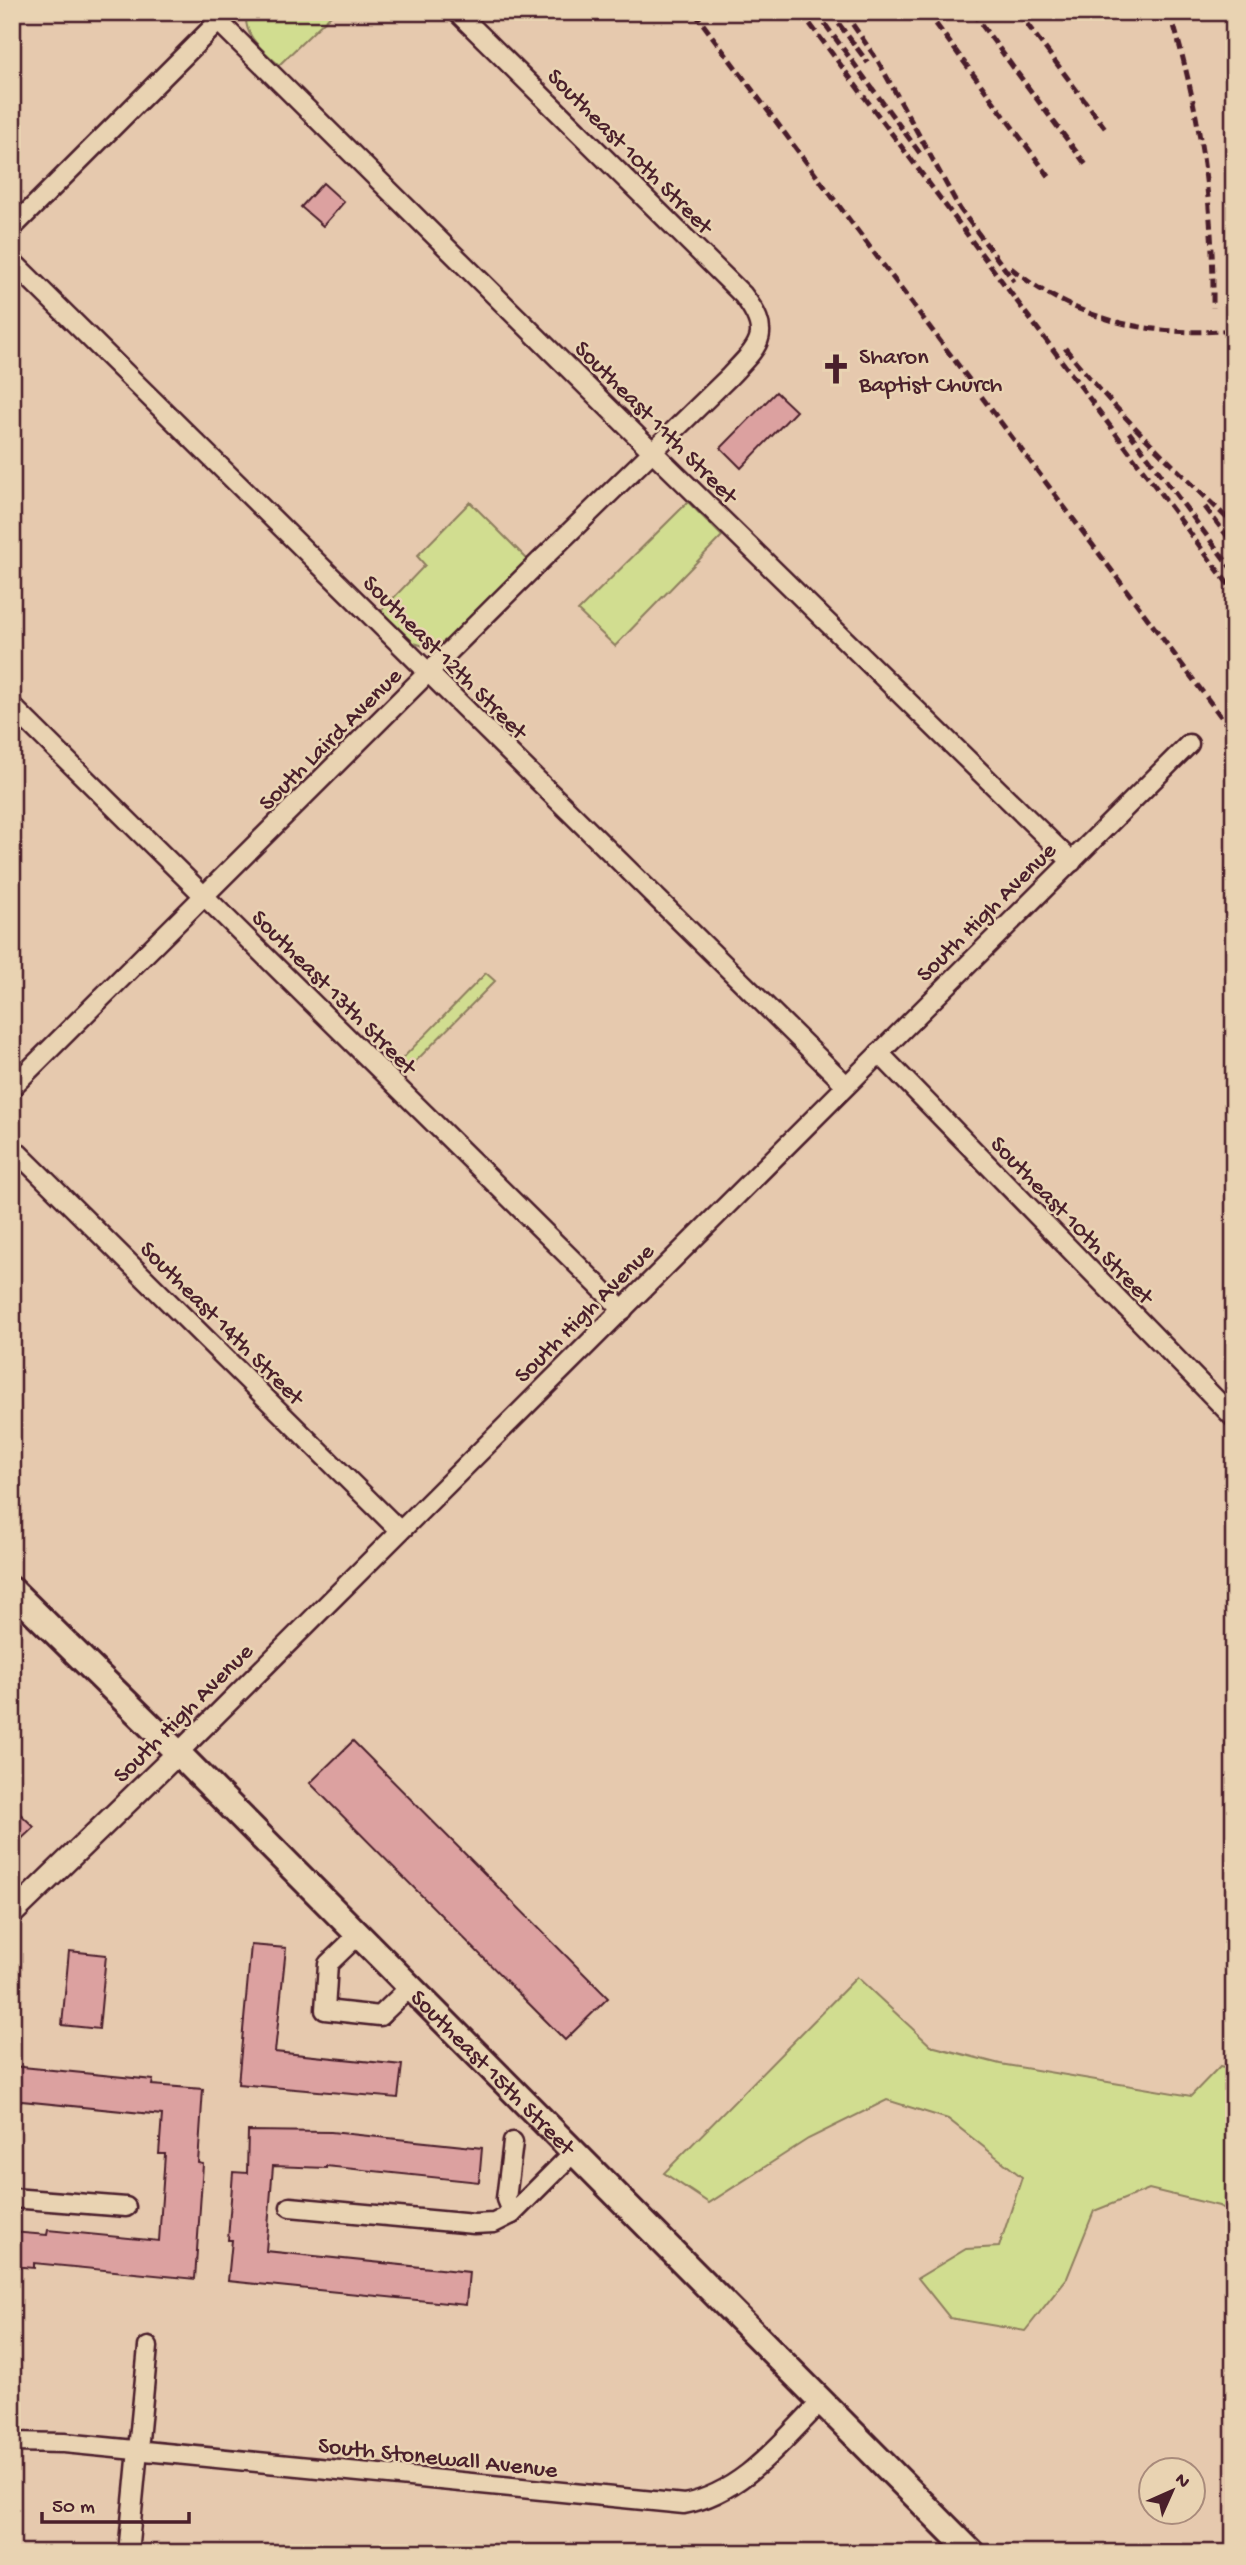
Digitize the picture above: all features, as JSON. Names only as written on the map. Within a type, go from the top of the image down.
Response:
[{"type":"main road","name":"Southeast 15th Street","points":[[12,1590],[178,1753],[972,2553]]},
{"type":"street","name":"Southeast 10th Street","points":[[457,12],[743,295],[759,317],[761,329]]},
{"type":"street","points":[[12,228],[219,15]]},
{"type":"street","name":"Southeast 11th Street","points":[[219,15],[652,451],[1072,862]]},
{"type":"street","name":"Southeast 12th Street","points":[[12,261],[846,1084]]},
{"type":"street","name":"South Laird Avenue","points":[[12,1087],[749,355],[758,341],[761,329]]},
{"type":"street","name":"Southeast 13th Street","points":[[12,706],[623,1310]]},
{"type":"street","name":"South High Avenue","points":[[12,1914],[178,1753],[1189,744]]},
{"type":"street","name":"Southeast 10th Street","points":[[879,1053],[1234,1418]]},
{"type":"street","name":"Southeast 14th Street","points":[[12,1147],[400,1531]]},
{"type":"street","points":[[358,1935],[328,1965],[325,2010],[380,2016],[410,1987]]},
{"type":"street","points":[[512,2214],[506,2199],[513,2142]]},
{"type":"street","points":[[290,2207],[474,2224],[494,2222],[512,2214],[573,2152]]},
{"type":"street","points":[[12,2198],[126,2207]]},
{"type":"street","points":[[128,2553],[148,2347]]},
{"type":"street","name":"South Stonewall Avenue","points":[[12,2442],[64,2442],[684,2504],[713,2497],[742,2479],[822,2402]]},
{"type":"green space","points":[[247,12],[334,12],[279,65],[251,35],[247,28]]},
{"type":"green space","points":[[470,502],[529,561],[449,638],[437,645],[424,646],[414,643],[381,611],[425,565],[417,556]]},
{"type":"green space","points":[[688,502],[722,536],[615,646],[578,611]]},
{"type":"green space","points":[[486,973],[495,981],[402,1075],[394,1067]]},
{"type":"green space","points":[[857,1977],[931,2046],[1000,2064],[1191,2096],[1220,2066],[1234,2070],[1234,2214],[1219,2206],[1149,2189],[1094,2211],[1067,2278],[1025,2331],[950,2318],[918,2278],[966,2249],[999,2247],[1022,2177],[948,2119],[887,2100],[808,2139],[709,2203],[664,2173]]},
{"type":"building","points":[[323,183],[344,202],[323,226],[301,207]]},
{"type":"building","points":[[776,392],[796,411],[741,468],[721,448]]},
{"type":"building","points":[[353,1741],[608,1998],[565,2040],[310,1783]]},
{"type":"building","points":[[12,1806],[34,1827],[12,1848]]},
{"type":"building","points":[[251,1945],[286,1948],[275,2052],[402,2065],[398,2098],[238,2084]]},
{"type":"building","points":[[69,1951],[106,1955],[99,2029],[62,2025]]},
{"type":"building","points":[[12,2066],[153,2080],[152,2085],[203,2089],[198,2163],[203,2164],[195,2279],[34,2263],[34,2268],[12,2266],[12,2232],[47,2235],[48,2230],[159,2241],[165,2154],[159,2154],[162,2115],[12,2100]]},
{"type":"building","points":[[248,2131],[331,2132],[482,2148],[479,2182],[326,2166],[273,2166],[266,2251],[469,2272],[466,2305],[228,2281],[232,2240],[228,2240],[233,2172],[247,2173]]},
{"type":"railway","points":[[694,12],[1234,734]]},
{"type":"railway","points":[[801,12],[1234,592]]},
{"type":"railway","points":[[816,12],[922,156]]},
{"type":"railway","points":[[830,12],[868,63]]},
{"type":"railway","points":[[844,12],[878,61],[960,209],[1014,281]]},
{"type":"railway","points":[[927,12],[1051,179]]},
{"type":"railway","points":[[972,12],[1086,165]]},
{"type":"railway","points":[[1018,12],[1105,128]]},
{"type":"railway","points":[[1170,12],[1190,86],[1203,158],[1211,232],[1213,308]]},
{"type":"railway","points":[[1011,268],[1061,301],[1116,322],[1174,331],[1234,330]]},
{"type":"railway","points":[[1065,348],[1125,417],[1234,525]]},
{"type":"railway","points":[[1129,432],[1234,572]]},
{"type":"railway","points":[[1205,507],[1234,545]]},
{"type":"place","name":"Sharon Baptist Church","points":[[836,369]]}]
